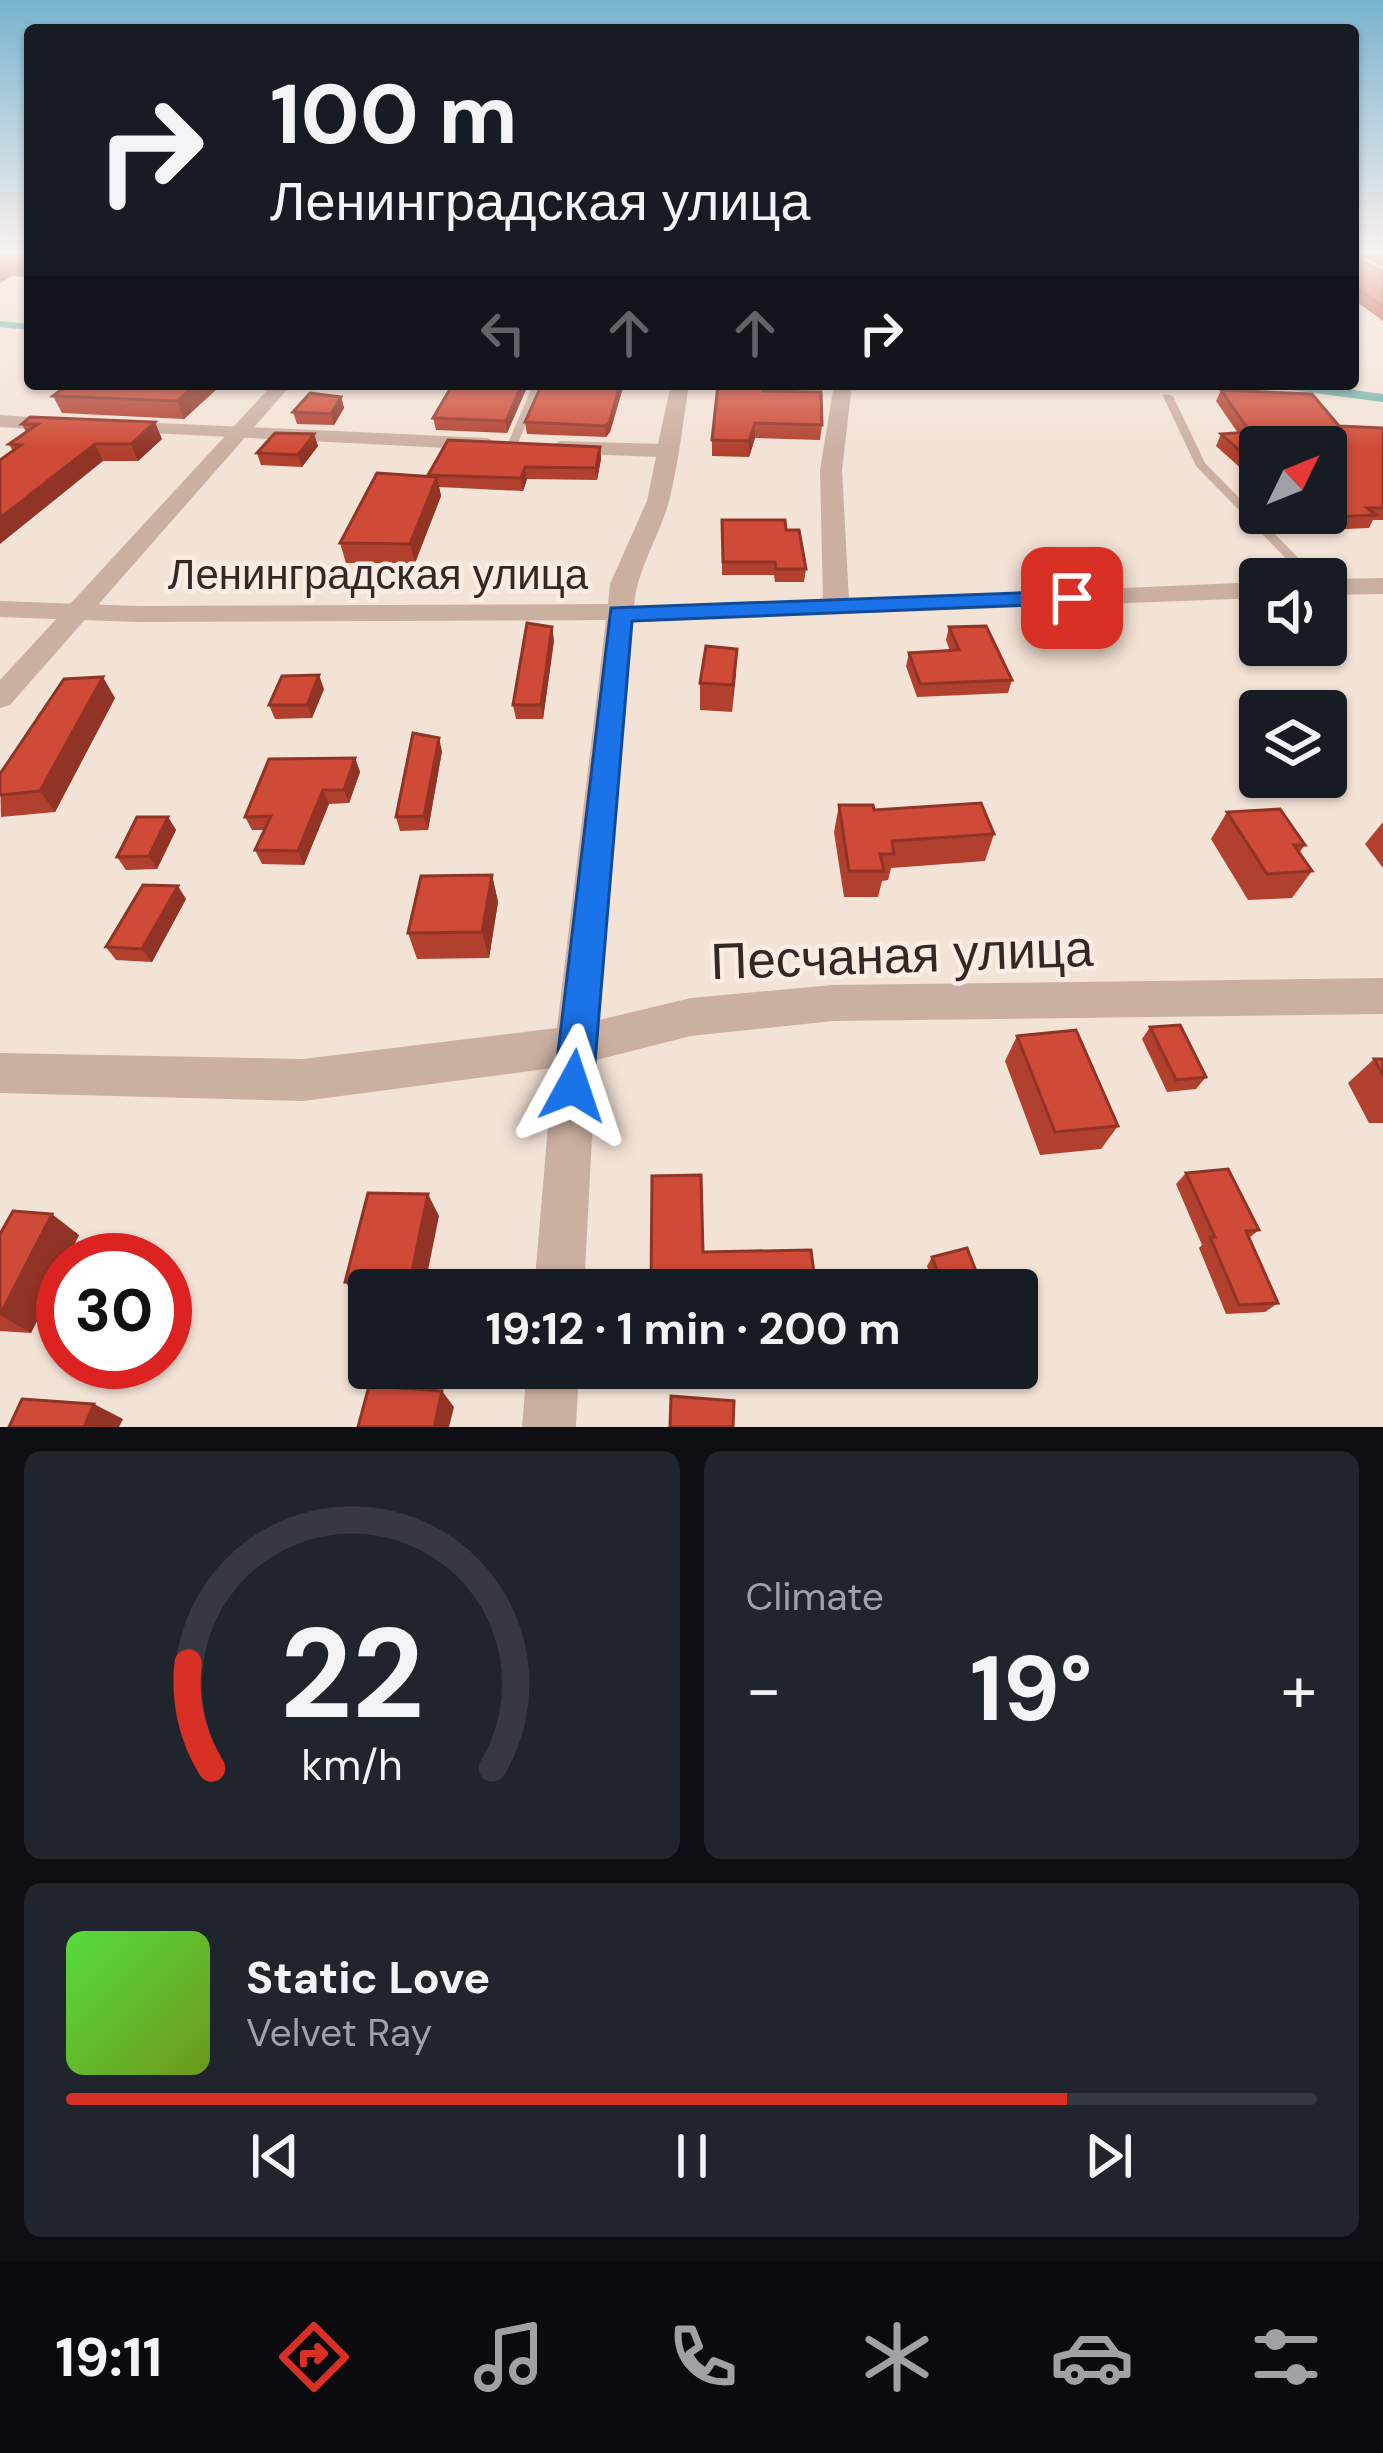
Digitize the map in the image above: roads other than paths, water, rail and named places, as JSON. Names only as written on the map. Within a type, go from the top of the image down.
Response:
[{"type":"street","points":[[0,698],[277,390]]},
{"type":"street","points":[[560,1269],[576,1046],[621,645],[623,584],[648,532],[679,390]]},
{"type":"street","points":[[836,605],[831,470],[843,390]]},
{"type":"street","points":[[0,422],[668,451]]},
{"type":"street","points":[[1347,587],[1383,586]]},
{"type":"street","name":"Ленинградская улица","points":[[0,609],[668,616],[1239,591]]},
{"type":"street","name":"Песчаная улица","points":[[0,1073],[303,1080],[576,1046],[691,1017],[833,1004],[1383,995]]},
{"type":"street","points":[[549,1427],[552,1389]]},
{"type":"lane","points":[[512,445],[536,390]]},
{"type":"lane","points":[[1168,396],[1200,464],[1292,558]]},
{"type":"waterway","points":[[0,324],[24,326]]},
{"type":"waterway","points":[[1322,390],[1383,398]]}]
